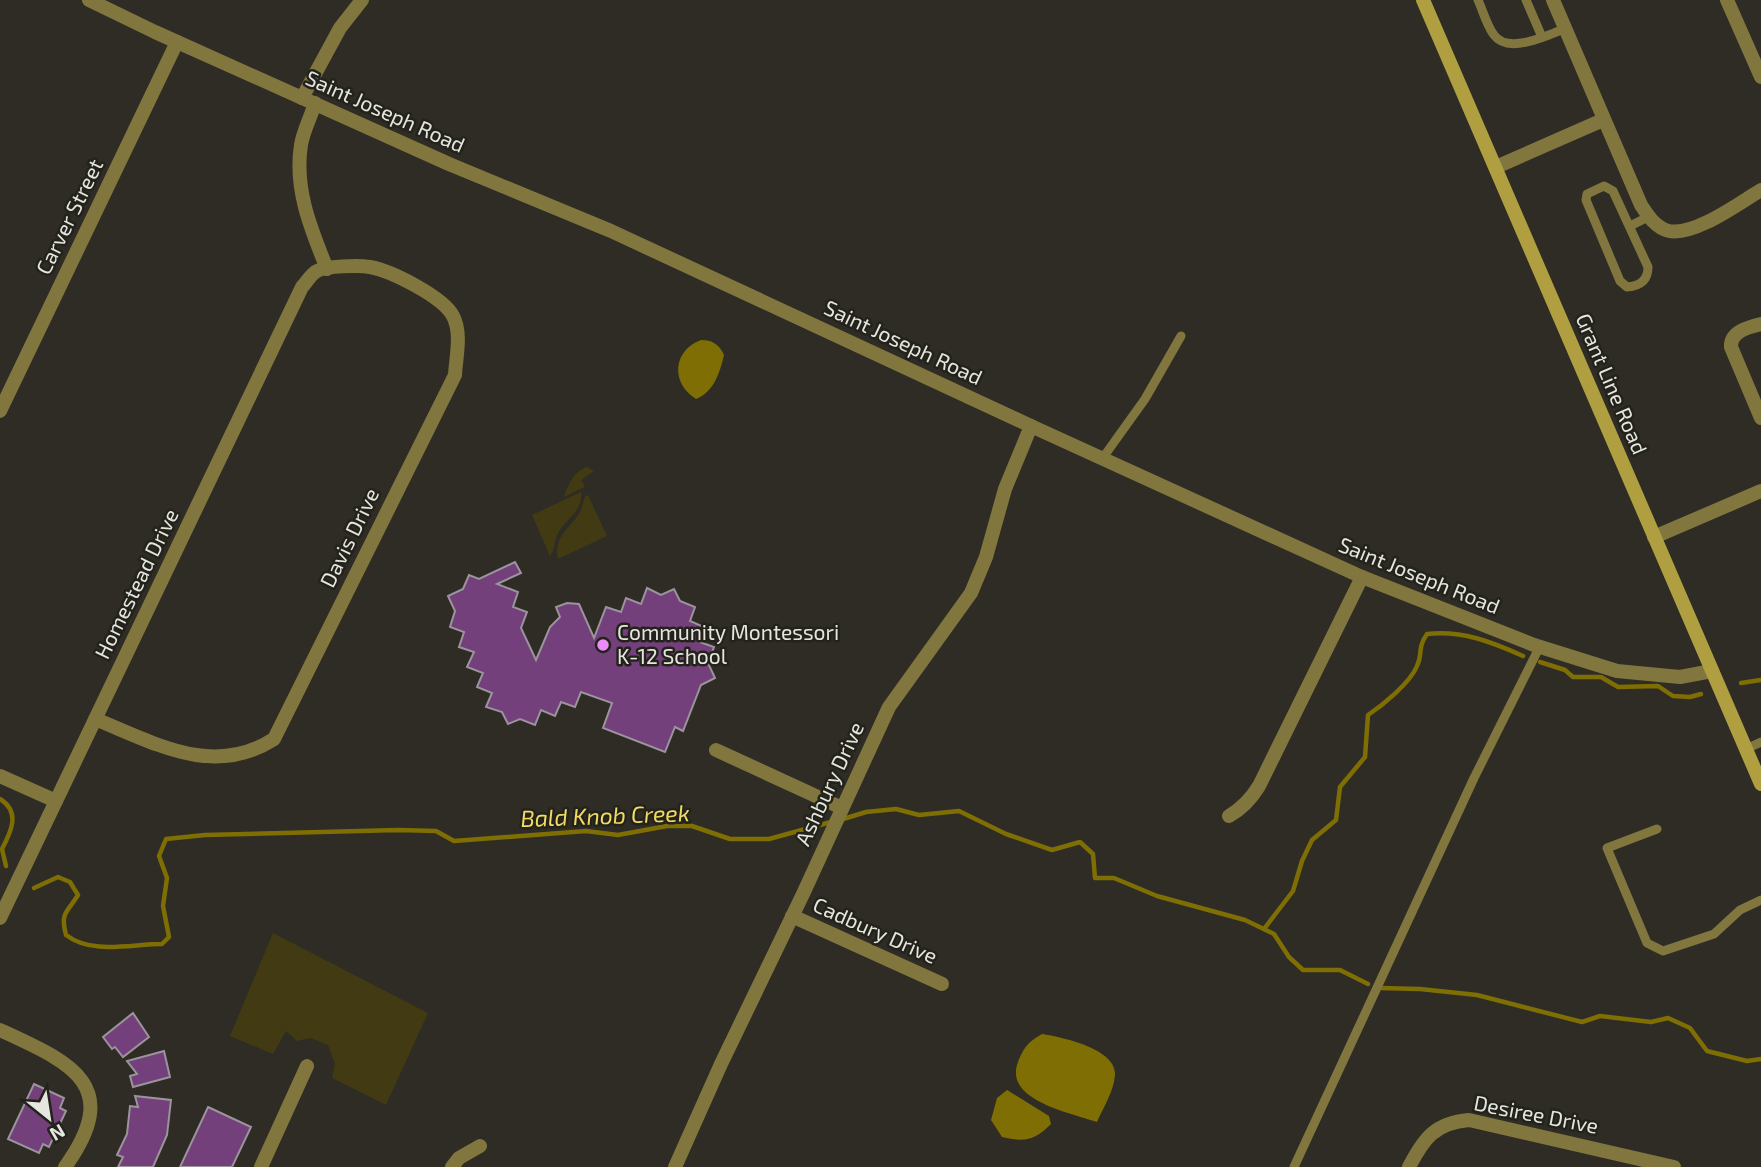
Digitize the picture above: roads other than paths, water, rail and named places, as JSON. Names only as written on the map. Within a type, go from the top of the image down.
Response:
[{"type":"main road","name":"Grant Line Road","points":[[1423,0],[1761,784]]},
{"type":"street","name":"Saint Joseph Road","points":[[89,0],[449,164],[611,230],[1362,577],[1540,646],[1617,671],[1680,677],[1712,671]]},
{"type":"street","points":[[322,270],[305,212],[299,175],[301,144],[309,100],[340,28],[362,0]]},
{"type":"street","points":[[1553,0],[1603,120],[1648,217],[1657,226],[1669,231],[1693,228],[1761,190]]},
{"type":"street","points":[[1727,0],[1761,77]]},
{"type":"street","name":"Carver Street","points":[[0,411],[177,42]]},
{"type":"street","points":[[1496,167],[1603,120]]},
{"type":"street","name":"Davis Drive","points":[[95,719],[184,754],[227,758],[257,749],[274,739],[455,375],[458,337],[454,317],[444,305],[401,278],[370,267],[322,270]]},
{"type":"street","name":"Homestead Drive","points":[[0,918],[302,287],[322,270]]},
{"type":"street","points":[[1761,324],[1735,334],[1730,340],[1761,418]]},
{"type":"street","name":"Ashbury Drive","points":[[675,1167],[889,706],[971,593],[986,557],[1008,480],[1031,426]]},
{"type":"street","points":[[1654,537],[1761,491]]},
{"type":"street","points":[[1229,816],[1251,799],[1259,786],[1362,577]]},
{"type":"street","points":[[716,750],[841,809]]},
{"type":"street","points":[[0,776],[56,801]]},
{"type":"street","name":"Cadbury Drive","points":[[792,916],[942,984]]},
{"type":"street","points":[[0,1030],[55,1056],[72,1068],[83,1082],[89,1096],[90,1115],[85,1131],[65,1167]]},
{"type":"street","points":[[261,1167],[307,1066]]},
{"type":"street","name":"Desiree Drive","points":[[1409,1167],[1427,1138],[1438,1127],[1469,1121],[1674,1167]]},
{"type":"street","points":[[452,1167],[459,1158],[480,1146]]},
{"type":"lane","points":[[1478,0],[1494,36],[1502,42],[1529,43],[1566,28]]},
{"type":"lane","points":[[1526,0],[1542,37]]},
{"type":"lane","points":[[1604,186],[1613,191],[1630,226],[1648,267],[1648,273],[1638,286],[1627,288],[1620,281],[1586,200],[1587,194],[1604,186]]},
{"type":"lane","points":[[1630,226],[1648,217]]},
{"type":"lane","points":[[1102,459],[1145,399],[1181,336]]},
{"type":"lane","points":[[1294,1167],[1474,778],[1540,646]]},
{"type":"lane","points":[[1746,749],[1761,742]]},
{"type":"lane","points":[[1657,829],[1607,848],[1647,943],[1663,951],[1714,934],[1740,910],[1761,900]]},
{"type":"waterway","points":[[1264,929],[1293,891],[1312,840],[1336,820],[1340,787],[1365,757],[1368,715],[1396,693],[1414,673],[1427,634],[1465,636],[1523,656]]},
{"type":"waterway","points":[[1540,662],[1565,670],[1573,677],[1601,677],[1618,687],[1658,686],[1673,696],[1690,697],[1701,694]]},
{"type":"waterway","points":[[1741,683],[1761,680]]},
{"type":"waterway","name":"Bald Knob Creek","points":[[0,799],[12,816],[11,829],[2,849],[6,866]]},
{"type":"waterway","name":"Bald Knob Creek","points":[[840,820],[866,812],[896,809],[919,815],[959,811],[1006,834],[1052,850],[1080,842],[1093,854],[1095,878],[1114,878],[1157,896],[1245,920],[1274,934],[1289,957],[1303,970],[1340,970],[1368,984]]},
{"type":"waterway","name":"Bald Knob Creek","points":[[34,888],[58,877],[70,882],[78,895],[66,913],[64,927],[66,935],[76,941],[100,947],[162,944],[169,937],[163,906],[167,878],[159,856],[166,839],[205,835],[398,830],[436,831],[454,841],[586,831],[618,835],[667,826],[692,826],[730,839],[769,839],[831,822]]},
{"type":"waterway","name":"Bald Knob Creek","points":[[1380,988],[1477,995],[1582,1022],[1600,1016],[1651,1022],[1668,1018],[1690,1028],[1707,1051],[1747,1061],[1761,1059]]},
{"type":"place","name":"Community Montessori K-12 School","points":[[603,645]]}]
